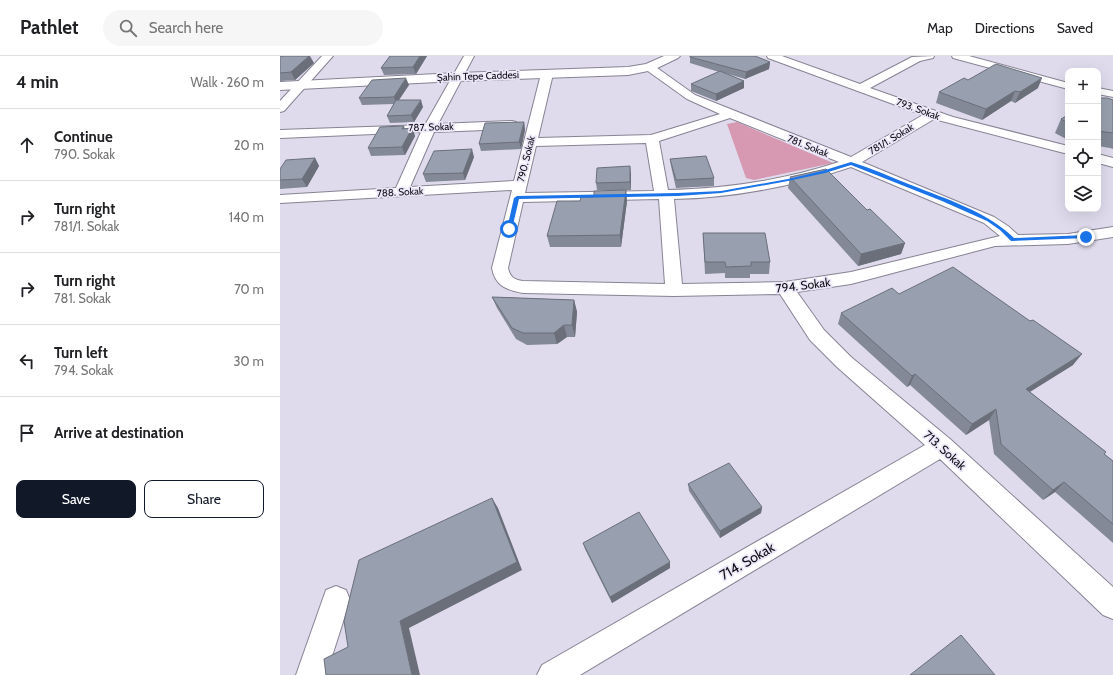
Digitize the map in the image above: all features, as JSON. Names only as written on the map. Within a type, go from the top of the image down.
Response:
[{"type":"street","points":[[280,108],[328,56]]},
{"type":"street","points":[[401,192],[430,127],[469,56]]},
{"type":"street","name":"Şahin Tepe Caddesi","points":[[280,86],[457,77],[628,71],[649,67],[674,56]]},
{"type":"street","name":"793. Sokak","points":[[772,56],[933,114],[979,128],[1065,149]]},
{"type":"street","points":[[861,88],[916,59],[929,56]]},
{"type":"street","points":[[957,56],[973,59],[1065,85]]},
{"type":"street","name":"781. Sokak","points":[[649,67],[691,97],[944,200],[989,220],[1002,229],[1013,240]]},
{"type":"street","name":"790. Sokak","points":[[500,268],[547,74]]},
{"type":"street","points":[[1101,92],[1113,94]]},
{"type":"street","points":[[531,142],[652,139],[731,114]]},
{"type":"street","name":"781/1. Sokak","points":[[518,191],[664,195],[704,194],[745,188],[823,172],[851,163],[933,114]]},
{"type":"street","name":"787. Sokak","points":[[280,134],[535,124]]},
{"type":"street","points":[[652,139],[664,195],[674,290]]},
{"type":"street","points":[[1101,159],[1113,163]]},
{"type":"street","name":"788. Sokak","points":[[280,199],[401,192],[518,191]]},
{"type":"street","name":"794. Sokak","points":[[500,268],[505,282],[523,287],[674,290],[785,288],[851,278],[980,245],[1013,240],[1068,239],[1110,235]]},
{"type":"street","name":"713. Sokak","points":[[785,288],[817,335],[844,362],[942,446],[1113,605]]},
{"type":"street","name":"714. Sokak","points":[[552,675],[942,446]]},
{"type":"street","points":[[311,675],[336,600]]},
{"type":"shaded area","points":[[737,122],[833,163],[754,180],[746,178],[727,124]]},
{"type":"building","points":[[280,56],[309,56],[291,72],[280,73]]},
{"type":"building","points":[[390,56],[420,56],[413,67],[381,68]]},
{"type":"building","points":[[690,56],[755,56],[770,62],[746,72]]},
{"type":"building","points":[[996,64],[1042,78],[1020,92],[1015,91],[986,109],[939,92],[964,78],[968,80]]},
{"type":"building","points":[[720,71],[744,81],[716,94],[691,84]]},
{"type":"building","points":[[406,78],[394,97],[359,98],[372,80]]},
{"type":"building","points":[[1101,98],[1113,100],[1113,133],[1101,131]]},
{"type":"building","points":[[396,100],[421,100],[411,115],[387,116]]},
{"type":"building","points":[[524,122],[519,142],[479,144],[485,123]]},
{"type":"building","points":[[404,126],[402,129],[412,128],[402,147],[368,148],[380,127]]},
{"type":"building","points":[[472,149],[463,173],[423,174],[434,151]]},
{"type":"building","points":[[706,156],[714,178],[676,180],[670,159]]},
{"type":"building","points":[[315,158],[302,179],[280,180],[280,169],[286,160]]},
{"type":"building","points":[[630,166],[630,182],[596,183],[597,168]]},
{"type":"building","points":[[826,169],[867,210],[870,209],[905,243],[861,254],[790,177]]},
{"type":"building","points":[[626,190],[620,235],[547,236],[557,201],[580,201],[581,197],[594,197],[594,191]]},
{"type":"building","points":[[703,233],[765,233],[770,262],[751,262],[751,266],[726,267],[725,262],[705,262]]},
{"type":"building","points":[[953,267],[1030,321],[1033,320],[1082,354],[1026,389],[1106,452],[1104,454],[1113,461],[1113,524],[1064,482],[1053,490],[1001,444],[996,409],[972,424],[915,374],[912,376],[841,313],[892,288],[899,294]]},
{"type":"building","points":[[492,297],[574,300],[572,325],[564,325],[554,333],[523,333],[512,328]]},
{"type":"building","points":[[729,463],[762,507],[720,531],[688,484]]},
{"type":"building","points":[[492,498],[517,562],[400,621],[412,675],[326,675],[324,659],[348,647],[344,621],[359,560]]},
{"type":"building","points":[[639,512],[670,562],[610,597],[583,543]]},
{"type":"building","points":[[961,635],[995,675],[910,675]]},
{"type":"route","points":[[509,229],[517,198],[704,194],[788,180],[823,172],[851,163],[944,200],[989,220],[1002,229],[1013,240],[1068,239],[1086,237]]}]
